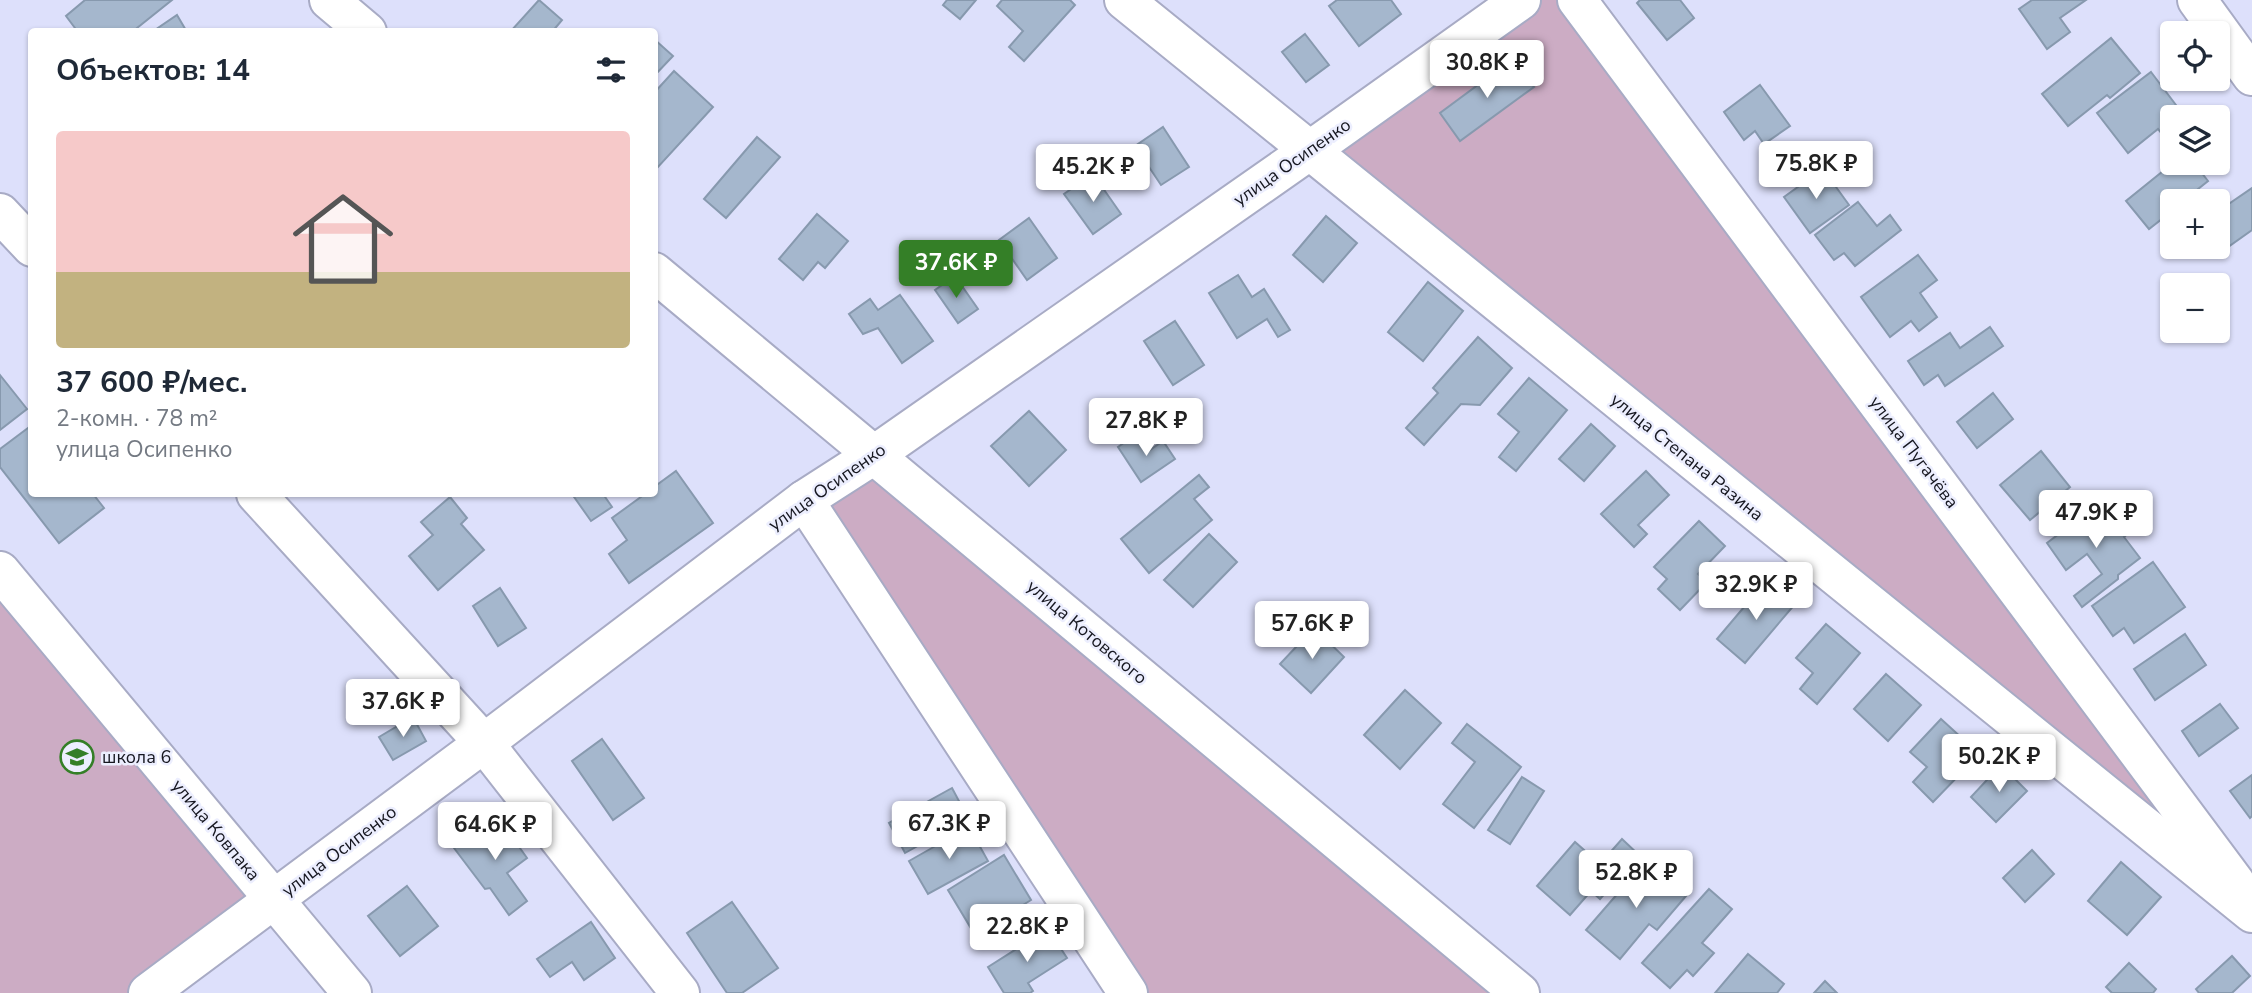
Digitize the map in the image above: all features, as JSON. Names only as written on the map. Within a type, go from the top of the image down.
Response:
[{"type":"street","points":[[329,0],[362,28]]},
{"type":"street","name":"улица Степана Разина","points":[[1124,0],[2252,913]]},
{"type":"street","name":"улица Осипенко","points":[[148,993],[804,500],[1309,151],[1521,0]]},
{"type":"street","name":"улица Пугачёва","points":[[1577,0],[2252,904]]},
{"type":"street","points":[[2197,0],[2252,76]]},
{"type":"street","points":[[0,213],[28,243]]},
{"type":"street","name":"улица Котовского","points":[[658,275],[1520,993]]},
{"type":"street","points":[[259,497],[484,743],[680,993]]},
{"type":"street","points":[[804,500],[1128,993]]},
{"type":"street","name":"улица Ковпака","points":[[0,571],[352,993]]},
{"type":"shaded area","points":[[1520,0],[1596,0],[2252,903],[1309,151]]},
{"type":"shaded area","points":[[874,455],[1520,993],[1128,993],[804,500]]},
{"type":"shaded area","name":"школа 6","points":[[0,571],[274,899],[147,993],[0,993]]},
{"type":"building","points":[[85,0],[172,0],[137,28],[75,28],[66,16]]},
{"type":"building","points":[[539,0],[562,20],[555,28],[514,28]]},
{"type":"building","points":[[947,0],[976,0],[960,19],[943,5]]},
{"type":"building","points":[[1002,0],[1070,0],[1075,5],[1024,61],[1009,47],[1023,31],[997,6]]},
{"type":"building","points":[[1337,0],[1391,0],[1401,14],[1359,46],[1329,6]]},
{"type":"building","points":[[1640,0],[1680,0],[1694,18],[1667,40],[1637,3]]},
{"type":"building","points":[[2032,0],[2086,0],[2060,18],[2070,32],[2047,49],[2019,9]]},
{"type":"building","points":[[177,15],[185,28],[158,28]]},
{"type":"building","points":[[1305,34],[1329,65],[1306,82],[1282,52]]},
{"type":"building","points":[[2111,38],[2140,73],[2110,98],[2107,95],[2068,126],[2042,94]]},
{"type":"building","points":[[658,43],[673,56],[658,72]]},
{"type":"building","points":[[1513,59],[1534,87],[1460,141],[1440,113]]},
{"type":"building","points":[[674,71],[713,107],[658,167],[658,89]]},
{"type":"building","points":[[2151,72],[2160,84],[2160,91],[2165,91],[2176,105],[2160,105],[2160,132],[2158,129],[2128,153],[2097,113]]},
{"type":"building","points":[[1760,85],[1790,126],[1764,144],[1755,131],[1744,140],[1724,112]]},
{"type":"building","points":[[1163,127],[1189,167],[1161,185],[1135,146]]},
{"type":"building","points":[[757,137],[780,157],[726,218],[704,199]]},
{"type":"building","points":[[1823,169],[1849,205],[1810,233],[1784,197]]},
{"type":"building","points":[[1093,174],[1121,214],[1093,234],[1064,194]]},
{"type":"building","points":[[2160,174],[2203,175],[2208,181],[2198,189],[2160,189],[2160,220],[2149,229],[2126,201]]},
{"type":"building","points":[[2252,188],[2252,230],[2230,246],[2230,203]]},
{"type":"building","points":[[1858,202],[1877,226],[1890,215],[1901,230],[1855,266],[1844,253],[1834,260],[1815,235]]},
{"type":"building","points":[[817,214],[848,241],[825,268],[818,262],[803,280],[779,259]]},
{"type":"building","points":[[1326,216],[1357,243],[1323,282],[1293,255]]},
{"type":"building","points":[[1029,218],[1057,258],[1027,280],[999,240]]},
{"type":"building","points":[[1918,255],[1937,280],[1920,293],[1937,317],[1919,331],[1911,321],[1890,337],[1861,297]]},
{"type":"building","points":[[1238,275],[1252,297],[1264,289],[1290,330],[1278,337],[1267,319],[1237,338],[1209,293]]},
{"type":"building","points":[[955,276],[978,309],[958,323],[935,290]]},
{"type":"building","points":[[1428,282],[1463,311],[1423,361],[1388,332]]},
{"type":"building","points":[[900,295],[933,341],[902,363],[878,328],[863,334],[849,314],[870,299],[878,310]]},
{"type":"building","points":[[1175,321],[1204,365],[1173,385],[1144,341]]},
{"type":"building","points":[[1990,327],[2003,346],[1945,386],[1938,375],[1924,385],[1908,361],[1950,333],[1960,348]]},
{"type":"building","points":[[1478,337],[1512,368],[1480,405],[1461,404],[1424,445],[1406,428],[1438,393],[1433,388]]},
{"type":"building","points":[[0,375],[27,409],[0,430]]},
{"type":"building","points":[[1529,378],[1567,410],[1516,471],[1499,457],[1519,432],[1498,414]]},
{"type":"building","points":[[1993,393],[2013,419],[1977,448],[1957,422]]},
{"type":"building","points":[[1029,411],[1066,450],[1029,486],[991,446]]},
{"type":"building","points":[[1591,424],[1615,446],[1584,481],[1559,459]]},
{"type":"building","points":[[28,428],[28,497],[95,497],[104,508],[59,543],[0,467],[0,449]]},
{"type":"building","points":[[1135,435],[1147,452],[1163,441],[1175,459],[1141,482],[1118,447]]},
{"type":"building","points":[[2041,451],[2070,487],[2030,520],[2000,485]]},
{"type":"building","points":[[676,471],[713,523],[629,583],[609,554],[627,540],[612,518],[641,497],[658,497],[658,484]]},
{"type":"building","points":[[1646,471],[1669,495],[1638,525],[1647,534],[1634,547],[1601,514]]},
{"type":"building","points":[[1199,475],[1209,487],[1194,499],[1212,520],[1149,573],[1121,539]]},
{"type":"building","points":[[450,497],[467,518],[461,524],[484,550],[438,590],[409,556],[433,535],[421,522]]},
{"type":"building","points":[[574,497],[605,497],[612,507],[591,521]]},
{"type":"building","points":[[2109,507],[2118,519],[2121,516],[2132,530],[2124,537],[2140,558],[2082,607],[2074,596],[2102,574],[2087,554],[2066,570],[2047,543],[2084,515],[2093,527],[2096,525],[2092,520]]},
{"type":"building","points":[[1699,521],[1725,546],[1698,574],[1707,582],[1680,610],[1658,589],[1667,579],[1654,567]]},
{"type":"building","points":[[1209,534],[1237,562],[1193,607],[1164,580]]},
{"type":"building","points":[[2153,562],[2185,607],[2134,643],[2124,628],[2113,636],[2092,606]]},
{"type":"building","points":[[1767,580],[1795,604],[1745,663],[1717,639]]},
{"type":"building","points":[[500,588],[526,628],[498,646],[473,606]]},
{"type":"building","points":[[1826,624],[1860,653],[1817,704],[1800,689],[1813,673],[1796,658]]},
{"type":"building","points":[[1314,628],[1344,657],[1311,693],[1280,664]]},
{"type":"building","points":[[2185,634],[2206,665],[2155,700],[2134,669]]},
{"type":"building","points":[[1886,674],[1921,705],[1888,741],[1854,709]]},
{"type":"building","points":[[1405,690],[1441,723],[1400,769],[1364,735]]},
{"type":"building","points":[[2220,704],[2238,728],[2199,756],[2182,731]]},
{"type":"building","points":[[413,717],[426,741],[393,760],[379,737]]},
{"type":"building","points":[[1941,719],[1963,739],[1947,756],[1963,771],[1933,802],[1913,782],[1927,767],[1910,752]]},
{"type":"building","points":[[1467,724],[1521,767],[1474,828],[1443,804],[1475,762],[1452,743]]},
{"type":"building","points":[[602,739],[644,798],[613,820],[572,761]]},
{"type":"building","points":[[2001,765],[2027,791],[1996,822],[1971,797]]},
{"type":"building","points":[[2252,775],[2252,816],[2250,818],[2230,791]]},
{"type":"building","points":[[1522,777],[1544,791],[1510,844],[1488,830]]},
{"type":"building","points":[[952,788],[968,818],[905,853],[889,823]]},
{"type":"building","points":[[497,816],[527,858],[507,873],[527,901],[509,915],[490,888],[485,889],[454,848]]},
{"type":"building","points":[[969,827],[988,861],[928,894],[909,861]]},
{"type":"building","points":[[1622,839],[1639,855],[1600,899],[1591,891],[1570,915],[1537,886],[1575,842],[1600,864]]},
{"type":"building","points":[[2032,850],[2054,874],[2025,902],[2003,878]]},
{"type":"building","points":[[1004,855],[1031,900],[1023,905],[1024,922],[1005,923],[996,935],[990,931],[975,935],[948,890]]},
{"type":"building","points":[[1646,861],[1686,896],[1657,930],[1649,924],[1620,959],[1586,930]]},
{"type":"building","points":[[2121,862],[2161,897],[2127,935],[2088,901]]},
{"type":"building","points":[[407,886],[438,926],[400,956],[368,916]]},
{"type":"building","points":[[1709,889],[1732,909],[1702,943],[1714,953],[1693,976],[1687,970],[1670,988],[1642,963]]},
{"type":"building","points":[[732,902],[778,968],[742,993],[727,993],[687,933]]},
{"type":"building","points":[[591,922],[615,958],[584,980],[572,962],[550,977],[537,959]]},
{"type":"building","points":[[1048,929],[1067,958],[1028,983],[1033,991],[1030,993],[1004,993],[988,967]]},
{"type":"building","points":[[1748,954],[1784,984],[1777,993],[1715,993]]},
{"type":"building","points":[[2232,956],[2250,976],[2232,993],[2199,993],[2196,989]]},
{"type":"building","points":[[2129,963],[2156,989],[2153,993],[2112,993],[2106,987]]},
{"type":"building","points":[[1825,981],[1837,993],[1814,993]]},
{"type":"place","name":"школа 6","points":[[77,757]]}]
